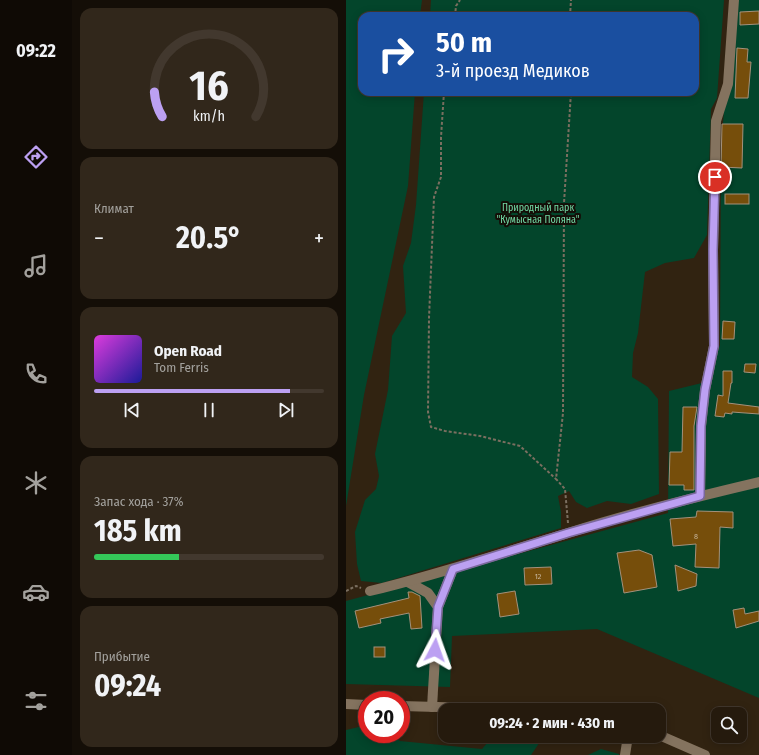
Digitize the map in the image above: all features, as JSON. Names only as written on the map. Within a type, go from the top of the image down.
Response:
[{"type":"street","points":[[700,496],[701,426],[705,390],[714,346],[713,250],[716,121],[728,84],[734,0]]},
{"type":"street","points":[[370,591],[408,582],[568,533],[700,496],[759,482]]},
{"type":"street","points":[[432,707],[438,607],[453,569]]},
{"type":"street","points":[[408,582],[428,593],[438,607]]},
{"type":"street","points":[[346,704],[358,705]]},
{"type":"street","points":[[410,706],[438,707]]},
{"type":"street","points":[[666,738],[705,755]]},
{"type":"street","points":[[625,755],[627,743]]},
{"type":"path","points":[[455,12],[456,6],[460,0]]},
{"type":"path","points":[[570,12],[571,0]]},
{"type":"path","points":[[444,96],[442,177],[434,197],[429,318],[428,412],[431,426],[445,431],[480,436],[520,446],[565,489],[568,511],[568,533]]},
{"type":"path","points":[[556,479],[564,413],[564,203],[571,96]]},
{"type":"path","points":[[346,591],[356,586],[370,591]]},
{"type":"green space","points":[[346,0],[422,0],[420,12],[358,12],[358,96],[415,96],[408,186],[364,395],[346,506]]},
{"type":"green space","name":"Природный парк \"Кумысная Поляна\"","points":[[431,0],[724,0],[717,98],[711,109],[707,235],[694,258],[665,263],[645,272],[638,333],[633,353],[632,377],[648,387],[658,399],[659,494],[631,504],[607,501],[587,508],[576,502],[569,491],[558,496],[561,512],[561,528],[382,583],[361,581],[357,564],[355,532],[365,500],[376,489],[379,476],[375,454],[388,390],[392,336],[406,313],[403,266],[411,243],[416,205],[424,96],[699,96],[699,12],[430,12]]},
{"type":"green space","points":[[731,0],[759,0],[759,698],[597,629],[452,636],[450,687],[346,684],[346,601],[668,513],[669,391],[706,382],[720,345],[721,155]]},
{"type":"green space","points":[[358,727],[358,743],[410,742],[482,749],[487,743],[539,743],[531,755],[346,755],[346,730]]},
{"type":"green space","points":[[601,749],[619,754],[619,755],[588,755]]},
{"type":"building","points":[[759,11],[759,24],[740,25],[740,12]]},
{"type":"building","points":[[737,48],[748,49],[747,62],[751,62],[748,98],[735,98]]},
{"type":"building","points":[[722,124],[743,124],[742,168],[721,167]]},
{"type":"building","points":[[725,194],[749,194],[749,204],[725,204]]},
{"type":"building","points":[[723,321],[735,322],[734,339],[722,339]]},
{"type":"building","points":[[745,364],[756,364],[755,373],[744,372]]},
{"type":"building","points":[[723,371],[732,371],[732,383],[728,403],[759,407],[759,414],[732,412],[732,414],[725,413],[724,417],[715,416],[718,395],[723,396]]},
{"type":"building","points":[[683,407],[697,407],[694,426],[694,490],[684,490],[684,485],[669,485],[670,452],[682,452]]},
{"type":"building","points":[[697,511],[733,512],[733,528],[720,527],[719,568],[695,567],[696,544],[673,546],[670,519],[696,517]]},
{"type":"building","points":[[639,550],[652,555],[657,587],[624,593],[617,553]]},
{"type":"building","points":[[675,565],[697,574],[696,586],[678,591]]},
{"type":"building","points":[[551,567],[552,584],[525,585],[524,568]]},
{"type":"building","points":[[515,591],[519,614],[500,617],[497,594]]},
{"type":"building","points":[[408,592],[412,592],[420,596],[422,628],[411,629],[409,613],[380,619],[381,623],[359,628],[355,611],[409,598]]},
{"type":"building","points":[[744,608],[745,614],[759,611],[759,621],[736,628],[733,610]]},
{"type":"building","points":[[374,647],[385,647],[385,657],[374,657]]},
{"type":"route","points":[[435,650],[438,607],[453,569],[568,533],[700,496],[701,426],[705,390],[714,346],[713,250],[715,177]]}]
